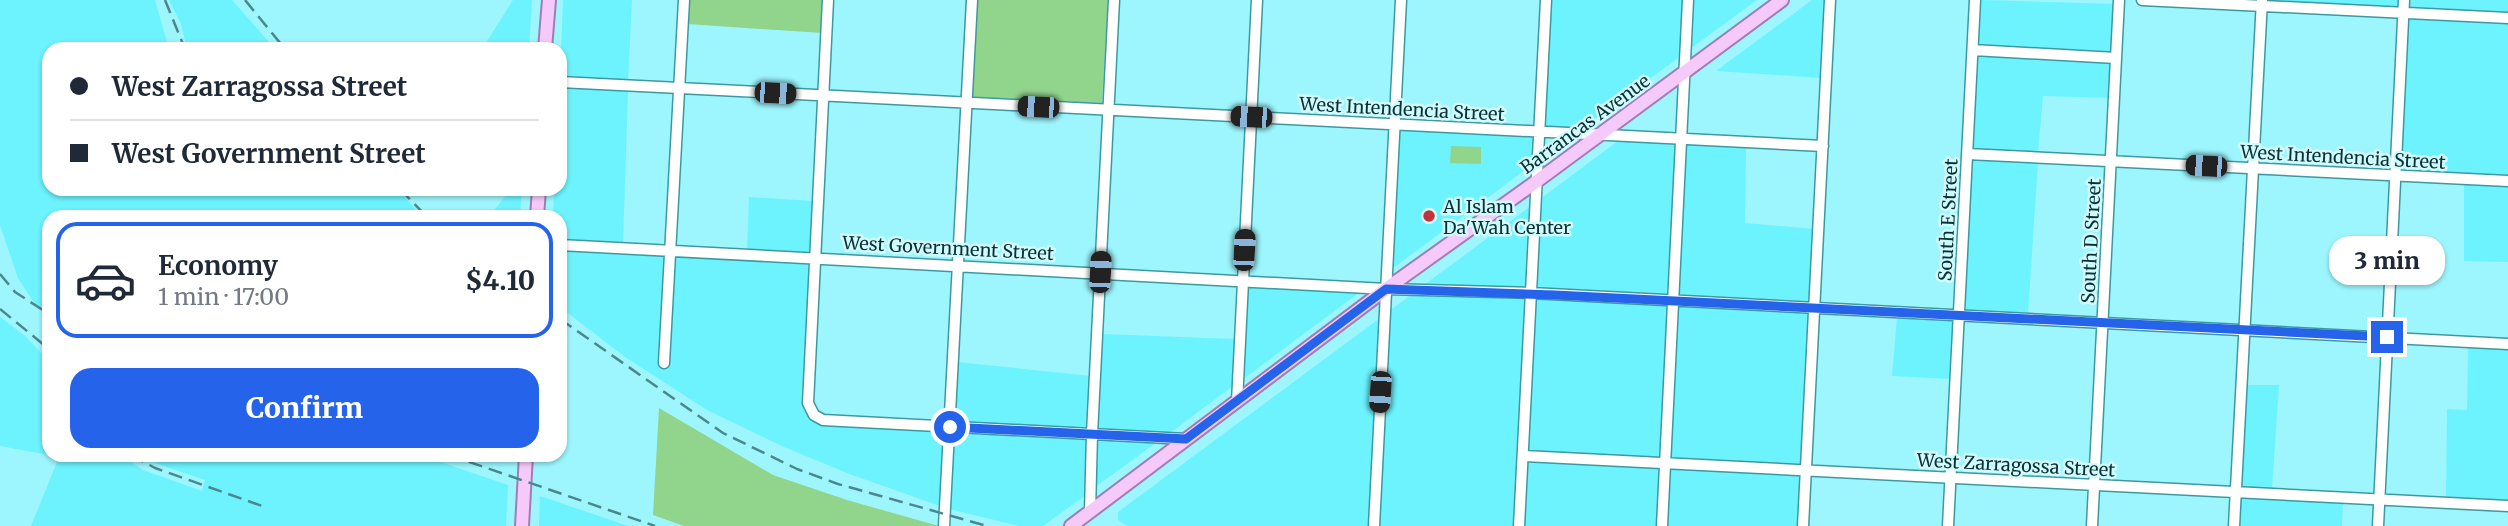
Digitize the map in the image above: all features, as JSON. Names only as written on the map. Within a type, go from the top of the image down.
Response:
[{"type":"main road","points":[[546,42],[549,0]]},
{"type":"main road","name":"Barrancas Avenue","points":[[1071,526],[1386,289],[1782,0]]},
{"type":"main road","points":[[522,526],[526,462]]},
{"type":"street","points":[[664,363],[684,0]]},
{"type":"street","points":[[828,0],[814,257],[808,403],[811,412],[823,420],[1186,439]]},
{"type":"street","points":[[944,526],[972,0]]},
{"type":"street","points":[[1090,512],[1114,0]]},
{"type":"street","points":[[1237,401],[1257,0]]},
{"type":"street","points":[[1374,526],[1401,0]]},
{"type":"street","points":[[1519,526],[1546,0]]},
{"type":"street","points":[[1662,526],[1688,0]]},
{"type":"street","points":[[1804,526],[1830,0]]},
{"type":"street","name":"South E Street","points":[[1948,526],[1975,0]]},
{"type":"street","name":"South D Street","points":[[2092,526],[2119,0]]},
{"type":"street","points":[[2142,0],[2262,3],[2508,18]]},
{"type":"street","points":[[2378,526],[2404,0]]},
{"type":"street","points":[[2234,526],[2262,3]]},
{"type":"street","points":[[1973,50],[2116,58]]},
{"type":"street","name":"West Intendencia Street","points":[[567,82],[1823,146]]},
{"type":"street","name":"West Intendencia Street","points":[[1967,154],[2508,181]]},
{"type":"street","name":"West Government Street","points":[[567,245],[2508,344]]},
{"type":"street","name":"West Zarragossa Street","points":[[1523,456],[2508,506]]},
{"type":"shaded area","points":[[0,0],[155,0],[167,42],[42,42],[42,196],[404,196],[416,210],[42,210],[42,309],[37,307],[18,278],[0,225]]},
{"type":"shaded area","points":[[169,0],[232,0],[269,42],[185,42],[181,24]]},
{"type":"shaded area","points":[[513,0],[532,0],[529,42],[486,42]]},
{"type":"shaded area","points":[[563,0],[632,0],[628,81],[567,77],[567,42],[561,42]]},
{"type":"shaded area","points":[[1550,0],[1684,0],[1681,56],[1581,129],[1544,127]]},
{"type":"shaded area","points":[[1693,0],[1757,0],[1690,49]]},
{"type":"shaded area","points":[[1812,0],[1826,0],[1822,78],[1716,71]]},
{"type":"shaded area","points":[[1980,0],[2115,4],[2110,98],[2043,96],[2038,152],[1972,149]]},
{"type":"shaded area","points":[[2266,0],[2400,0],[2399,8]]},
{"type":"shaded area","points":[[2409,0],[2508,0],[2508,14],[2408,8]]},
{"type":"shaded area","points":[[2408,19],[2508,24],[2508,176],[2400,171]]},
{"type":"shaded area","points":[[567,87],[628,91],[623,243],[567,239],[567,210],[553,210],[554,196],[567,196]]},
{"type":"shaded area","points":[[1399,130],[1534,137],[1533,164],[1392,269]]},
{"type":"shaded area","points":[[1618,141],[1676,144],[1668,295],[1536,289],[1540,199]]},
{"type":"shaded area","points":[[1685,144],[1746,147],[1745,223],[1814,229],[1810,302],[1677,296]]},
{"type":"shaded area","points":[[1972,159],[2038,162],[2028,314],[1964,310]]},
{"type":"shaded area","points":[[2464,184],[2508,186],[2508,262],[2464,261]]},
{"type":"shaded area","points":[[505,196],[522,196],[520,210],[494,210]]},
{"type":"shaded area","points":[[749,197],[813,201],[810,252],[747,249]]},
{"type":"shaded area","points":[[1531,206],[1527,288],[1424,285]]},
{"type":"shaded area","points":[[567,250],[667,255],[659,367],[667,368],[676,255],[810,262],[803,403],[805,412],[823,425],[945,432],[940,506],[852,475],[784,447],[707,410],[625,357],[567,312]]},
{"type":"shaded area","points":[[1246,285],[1360,292],[1242,380]]},
{"type":"shaded area","points":[[1411,295],[1526,298],[1515,526],[1378,526],[1389,311]]},
{"type":"shaded area","points":[[1535,299],[1668,305],[1661,458],[1528,451]]},
{"type":"shaded area","points":[[1677,306],[1810,313],[1802,465],[1669,458]]},
{"type":"shaded area","points":[[0,317],[24,335],[42,354],[42,454],[0,446]]},
{"type":"shaded area","points":[[1897,317],[1954,320],[1951,379],[1892,376]]},
{"type":"shaded area","points":[[1380,318],[1369,526],[1127,526],[1118,520],[1118,512]]},
{"type":"shaded area","points":[[1102,334],[1235,339],[1233,386],[1170,433],[1097,429]]},
{"type":"shaded area","points":[[2468,347],[2508,349],[2508,501],[2446,498],[2447,409],[2467,410]]},
{"type":"shaded area","points":[[957,362],[1091,376],[1088,429],[954,422]]},
{"type":"shaded area","points":[[2246,385],[2279,385],[2272,489],[2241,487]]},
{"type":"shaded area","points":[[954,432],[1087,439],[1086,495],[1043,526],[1019,526],[949,509]]},
{"type":"shaded area","points":[[1096,440],[1157,442],[1094,488]]},
{"type":"shaded area","points":[[1527,461],[1660,468],[1657,526],[1524,526]]},
{"type":"shaded area","points":[[57,462],[131,462],[143,470],[202,491],[205,480],[154,462],[441,462],[508,485],[506,526],[31,526]]},
{"type":"shaded area","points":[[1669,469],[1802,475],[1799,526],[1666,526]]},
{"type":"shaded area","points":[[540,496],[628,526],[539,526]]},
{"type":"shaded area","points":[[2240,497],[2343,503],[2342,526],[2239,526]]},
{"type":"green space","points":[[688,0],[823,0],[822,33],[687,24]]},
{"type":"green space","points":[[977,0],[1108,0],[1102,103],[972,97]]},
{"type":"green space","points":[[1451,146],[1481,147],[1481,164],[1450,163]]},
{"type":"green space","points":[[659,408],[773,475],[847,500],[939,526],[684,526],[653,515]]},
{"type":"railway","points":[[165,0],[182,42]]},
{"type":"railway","points":[[245,0],[279,42]]},
{"type":"railway","points":[[407,196],[420,210]]},
{"type":"railway","points":[[0,274],[15,292],[42,309]]},
{"type":"railway","points":[[0,309],[42,343]]},
{"type":"railway","points":[[567,324],[723,433],[797,469],[838,484],[987,526]]},
{"type":"railway","points":[[144,462],[265,507]]},
{"type":"railway","points":[[469,462],[655,526]]},
{"type":"place","name":"Al Islam Da'Wah Center","points":[[1429,216]]},
{"type":"route","points":[[950,427],[1186,439],[1386,289],[1555,295],[2387,337]]}]
